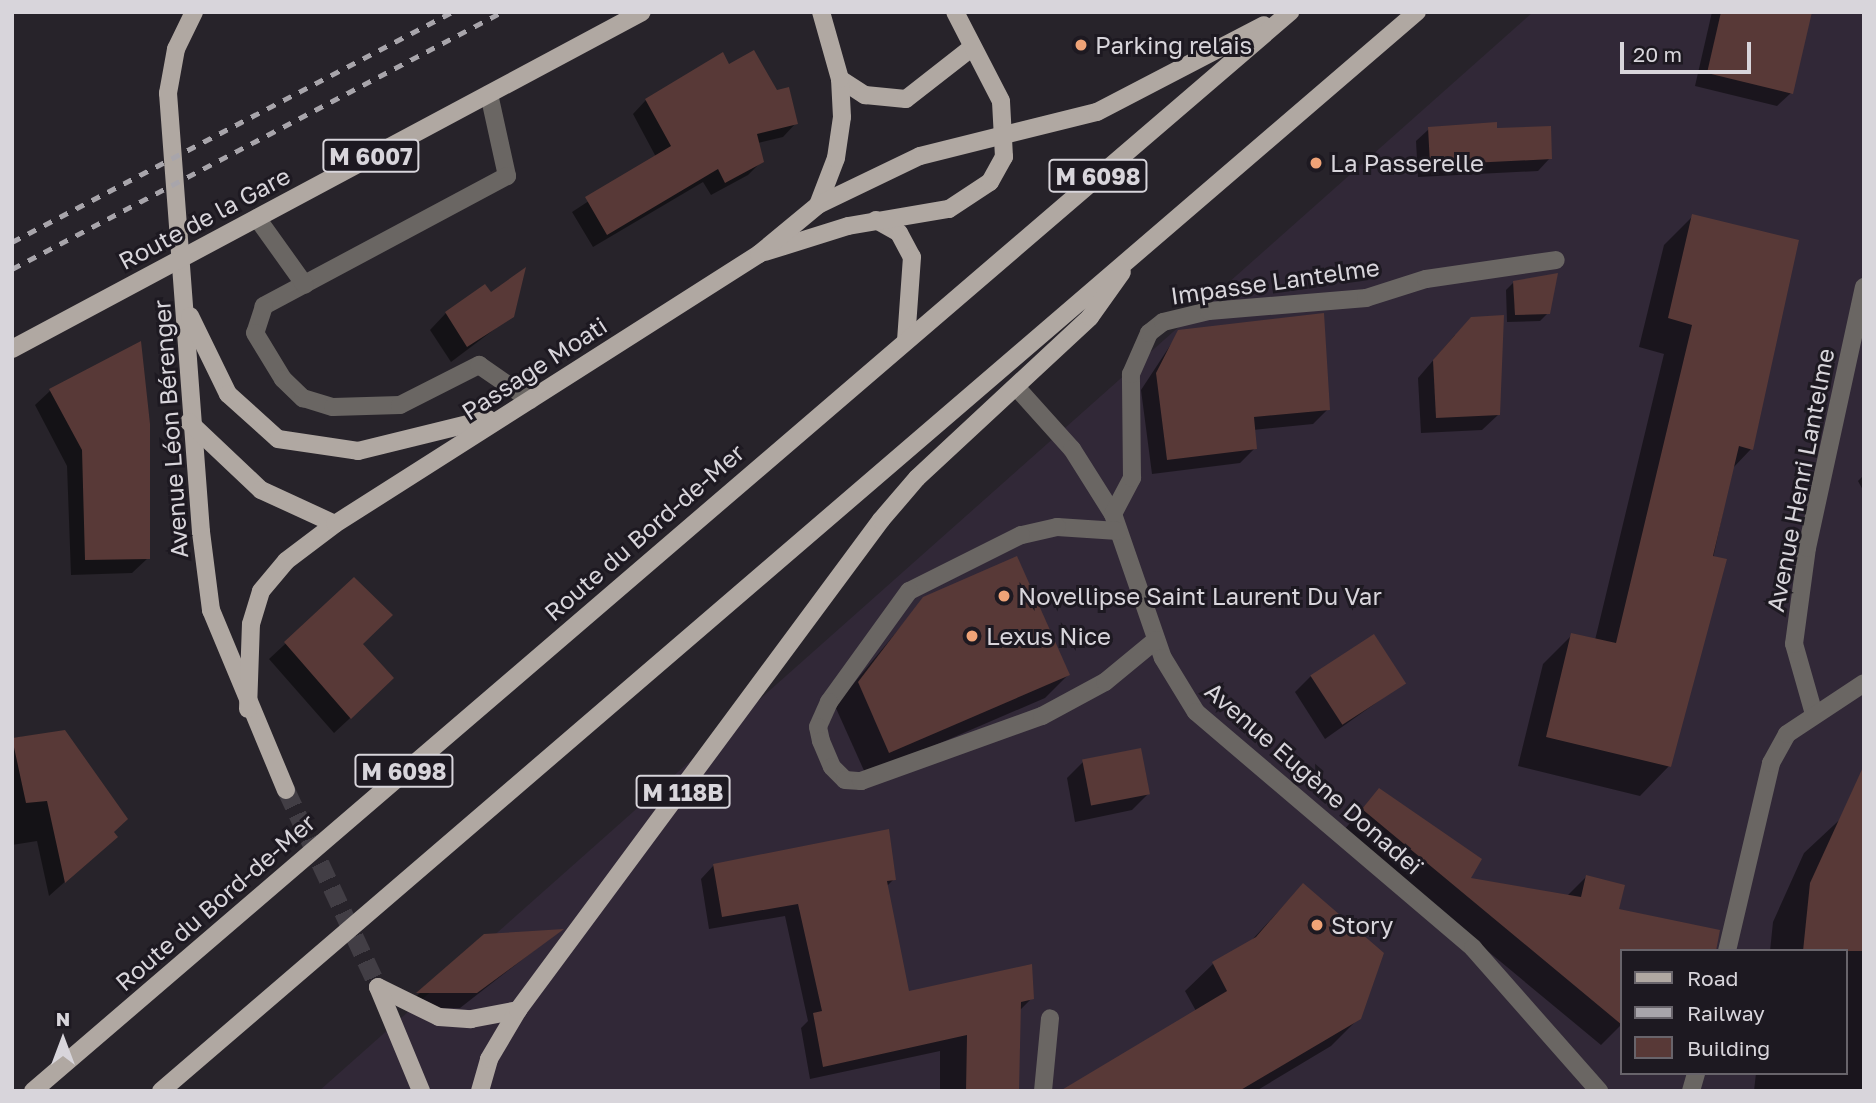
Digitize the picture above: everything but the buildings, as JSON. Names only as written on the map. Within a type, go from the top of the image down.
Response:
[{"type":"main road","name":"Avenue Léon Bérenger","points":[[194,12],[176,50],[168,93],[186,306],[189,422],[211,610],[248,709],[286,790]]},
{"type":"main road","name":"Route de la Gare","points":[[12,349],[642,12]]},
{"type":"main road","name":"Passage Moati","points":[[818,205],[836,158],[840,79],[821,12]]},
{"type":"main road","name":"Passage Moati","points":[[759,254],[876,220],[923,216],[968,201],[998,172],[1007,133],[1001,101],[970,50],[954,12]]},
{"type":"main road","name":"Passage Moati","points":[[248,709],[251,624],[261,591],[286,561],[335,524],[759,254],[818,205],[920,156],[1097,112],[1289,12]]},
{"type":"main road","name":"Route du Bord-de-Mer","points":[[33,1091],[1289,12]]},
{"type":"main road","name":"M 6098","points":[[161,1091],[1417,12]]},
{"type":"main road","points":[[840,79],[865,95],[906,99],[970,50]]},
{"type":"main road","points":[[876,220],[898,233],[912,257],[906,340]]},
{"type":"main road","name":"M 118B","points":[[480,1091],[489,1059],[518,1010],[880,520],[917,478],[1017,388],[1090,317],[1137,250]]},
{"type":"main road","points":[[186,306],[228,394],[262,431],[285,442],[358,451],[509,414]]},
{"type":"main road","points":[[189,422],[261,490],[335,524]]},
{"type":"main road","points":[[421,1091],[378,987],[439,1017],[471,1019],[518,1010]]},
{"type":"street","points":[[489,94],[507,176],[264,306],[255,332],[261,351],[303,397],[333,407],[383,408],[479,365],[530,400]]},
{"type":"street","points":[[257,218],[305,285]]},
{"type":"street","name":"Impasse Lantelme","points":[[1112,513],[1132,478],[1131,374],[1149,333],[1163,322],[1209,311],[1366,298],[1426,279],[1556,260]]},
{"type":"street","name":"Avenue Henri Lantelme","points":[[1814,714],[1794,644],[1807,548],[1864,287]]},
{"type":"street","name":"Avenue Eugène Donadeï","points":[[1017,388],[1072,449],[1112,513],[1156,640],[1196,712],[1473,948],[1599,1091]]},
{"type":"street","points":[[1118,531],[1057,527],[1021,535],[909,591],[829,702],[818,727],[821,741],[838,773],[862,781],[1042,716],[1105,682],[1156,640]]},
{"type":"street","points":[[1727,949],[1771,763],[1787,734],[1864,684]]},
{"type":"street","points":[[1043,1091],[1050,1018]]},
{"type":"shaded area","points":[[1533,12],[1864,12],[1864,1091],[319,1091]]},
{"type":"tunnel","points":[[286,790],[378,987]]},
{"type":"railway","points":[[12,242],[452,12]]},
{"type":"railway","points":[[12,269],[502,12]]},
{"type":"place","name":"Parking relais","points":[[1081,45]]},
{"type":"place","name":"La Passerelle","points":[[1316,163]]},
{"type":"place","name":"Novellipse Saint Laurent Du Var","points":[[1004,596]]},
{"type":"place","name":"Lexus Nice","points":[[972,636]]},
{"type":"place","name":"Story","points":[[1317,925]]}]
